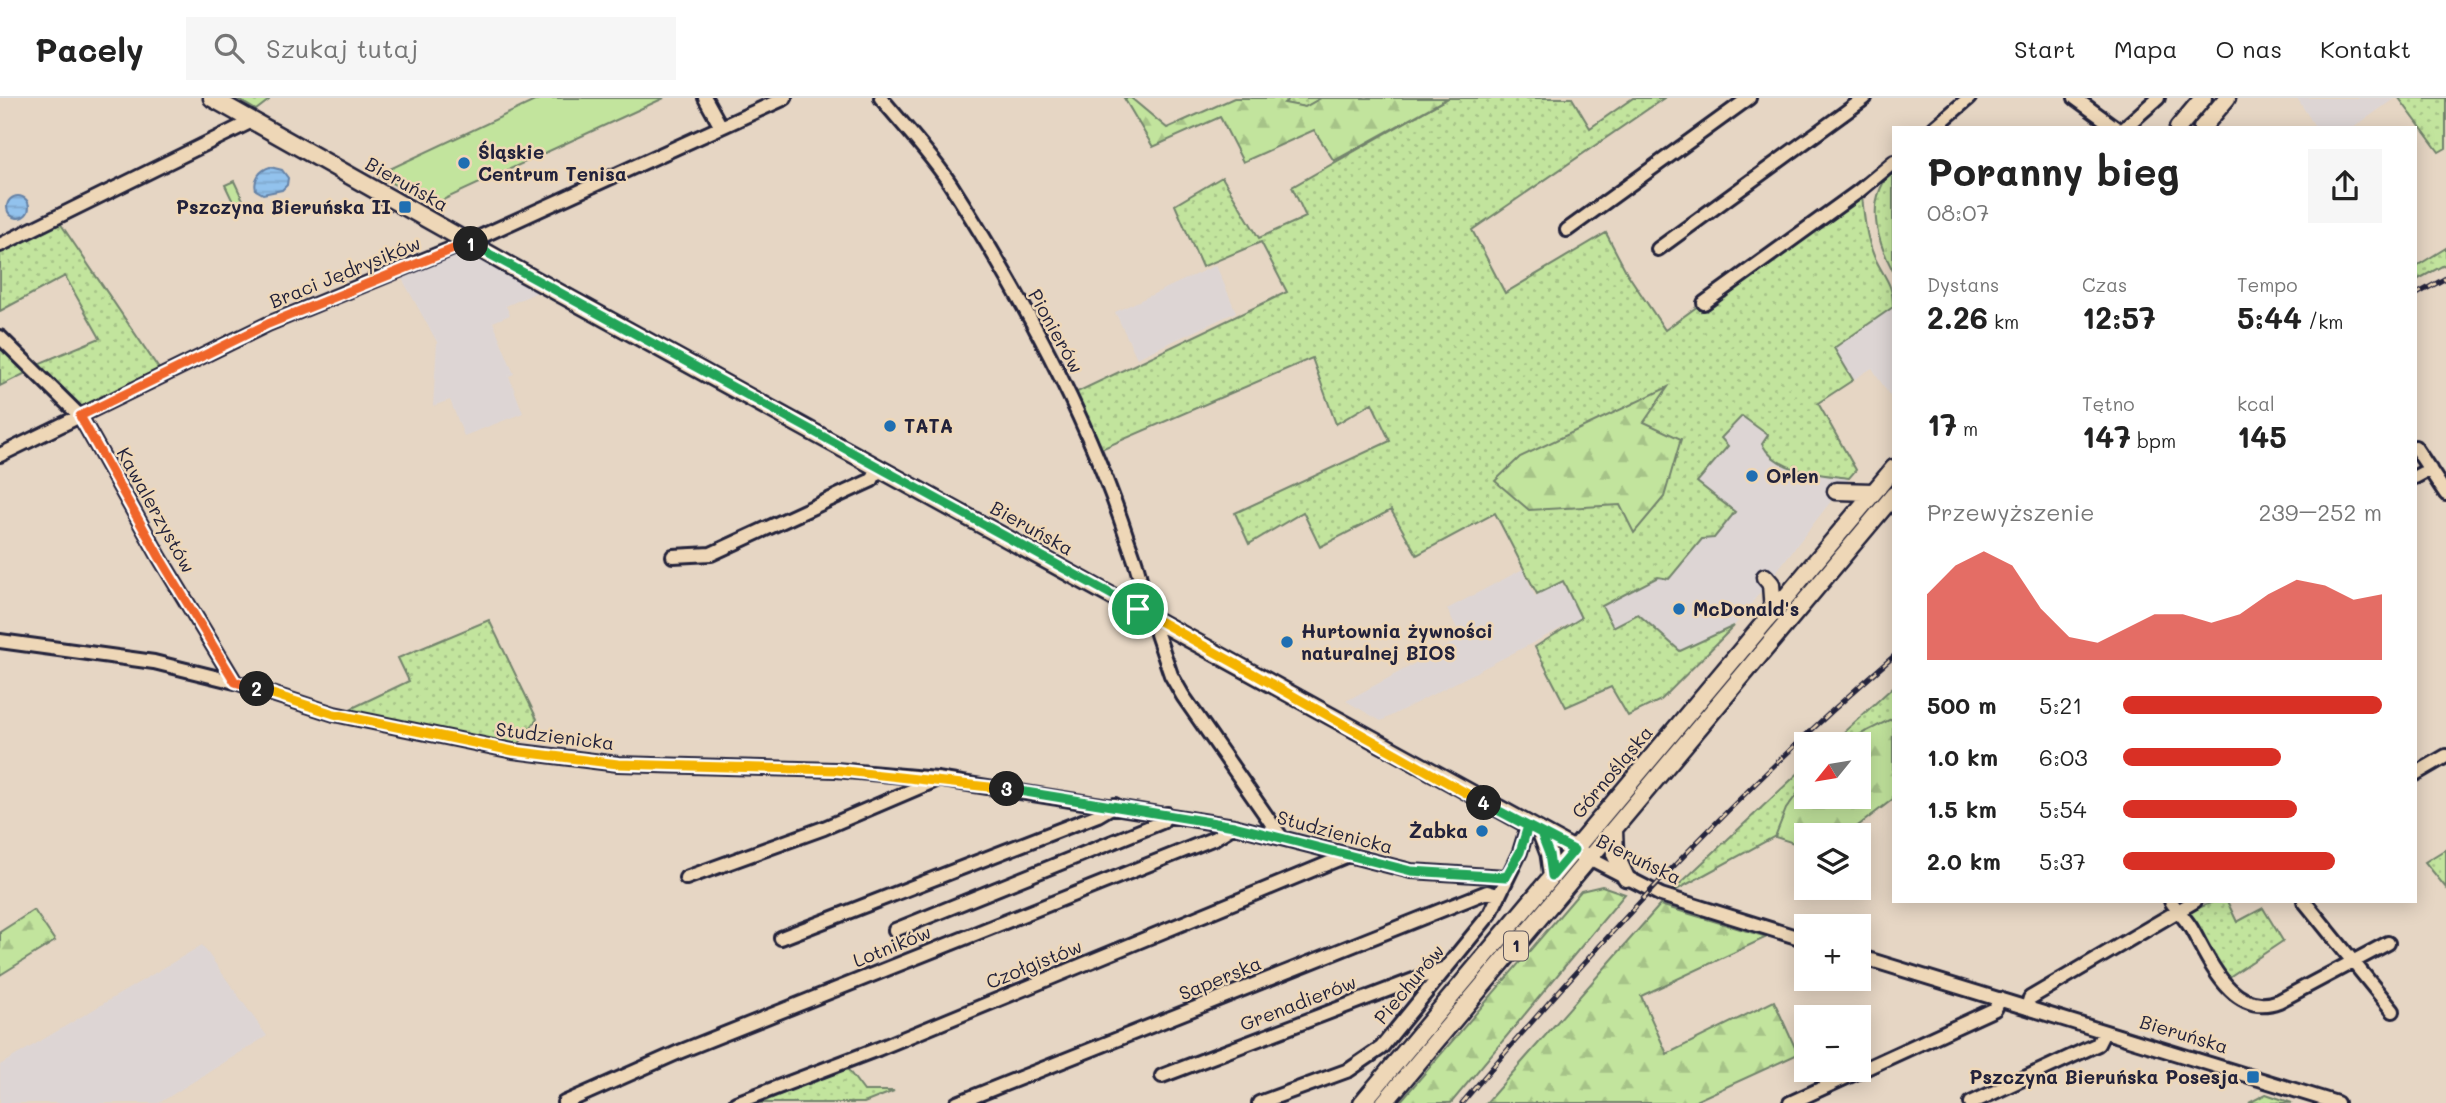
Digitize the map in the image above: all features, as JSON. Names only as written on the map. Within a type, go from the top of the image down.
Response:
[{"type":"main road","name":"Bieruńska","points":[[212,98],[468,243],[1590,858]]},
{"type":"main road","points":[[2180,126],[2203,98]]},
{"type":"main road","points":[[2204,126],[2227,98]]},
{"type":"main road","name":"Górnośląska","points":[[1362,1103],[1892,470]]},
{"type":"main road","points":[[1836,492],[1873,492]]},
{"type":"main road","name":"Górnośląska","points":[[1384,1103],[1892,497]]},
{"type":"main road","points":[[1765,577],[1770,584],[1773,611]]},
{"type":"main road","points":[[1535,829],[1549,854],[1552,876]]},
{"type":"main road","points":[[1614,830],[1615,854],[1626,878]]},
{"type":"street","points":[[705,98],[721,127]]},
{"type":"street","name":"Braci Jędrysików","points":[[0,455],[268,324],[468,243],[785,98]]},
{"type":"street","name":"Pionierów","points":[[881,98],[950,185],[1044,346],[1076,408],[1133,556],[1143,597],[1138,609]]},
{"type":"street","points":[[1567,230],[1749,98]]},
{"type":"street","points":[[1658,249],[1865,98]]},
{"type":"street","points":[[1936,126],[1969,98]]},
{"type":"street","points":[[2075,98],[2113,126]]},
{"type":"street","points":[[2126,126],[2158,98]]},
{"type":"street","points":[[0,245],[252,121]]},
{"type":"street","points":[[1704,303],[1859,191],[1892,164]]},
{"type":"street","name":"Kawalerzystów","points":[[0,337],[80,416],[160,558],[235,682]]},
{"type":"street","points":[[2417,449],[2437,472],[2446,494]]},
{"type":"street","points":[[673,556],[711,554],[872,480],[878,468]]},
{"type":"street","points":[[2417,477],[2437,472]]},
{"type":"street","points":[[1162,623],[1157,634],[1171,675],[1281,837]]},
{"type":"street","name":"Studzienicka","points":[[0,641],[154,662],[235,682],[334,714],[513,751],[618,764],[836,770],[937,779],[1115,805],[1234,826],[1411,871],[1506,877]]},
{"type":"street","points":[[2417,773],[2446,756]]},
{"type":"street","points":[[686,878],[824,828],[937,779]]},
{"type":"street","points":[[781,938],[1098,815],[1115,805]]},
{"type":"street","name":"Lotników","points":[[895,930],[1162,822],[1167,814]]},
{"type":"street","name":"Lotników","points":[[564,1103],[679,1052],[1215,838],[1234,826]]},
{"type":"street","name":"Piechurów","points":[[1259,1103],[1365,1061],[1381,1048],[1490,914],[1506,877],[1535,829]]},
{"type":"street","name":"Czołgistów","points":[[736,1103],[877,1049],[1346,856]]},
{"type":"street","name":"Bieruńska","points":[[1590,858],[1626,878],[1676,900],[1794,936]]},
{"type":"street","name":"Saperska","points":[[957,1103],[1487,892],[1498,895]]},
{"type":"street","points":[[2306,903],[2393,1011]]},
{"type":"street","points":[[2027,1008],[2030,998],[2174,906],[2188,924],[2224,985],[2238,996],[2263,1005],[2279,1001],[2388,943]]},
{"type":"street","name":"Bieruńska","points":[[1871,960],[2337,1103]]},
{"type":"street","name":"Grenadierów","points":[[1162,1076],[1449,967]]},
{"type":"street","points":[[1790,1103],[1995,1009],[2000,999]]},
{"type":"street","points":[[1971,1103],[2098,1044],[2104,1032]]},
{"type":"shaded area","points":[[2297,98],[2395,98],[2356,126],[2315,126]]},
{"type":"shaded area","points":[[468,248],[542,290],[506,306],[510,315],[493,322],[514,374],[509,376],[523,413],[464,436],[450,400],[433,406],[437,342],[400,275]]},
{"type":"shaded area","points":[[1216,265],[1236,312],[1137,358],[1115,312]]},
{"type":"shaded area","points":[[1892,308],[1892,399],[1872,368],[1853,380],[1833,348]]},
{"type":"shaded area","points":[[1742,416],[1768,435],[1803,472],[1849,478],[1734,626],[1680,651],[1638,614],[1613,628],[1602,606],[1658,577],[1669,579],[1702,538],[1714,538],[1735,513],[1696,482],[1728,447],[1721,438]]},
{"type":"shaded area","points":[[1523,569],[1535,596],[1562,582],[1581,618],[1381,721],[1346,701],[1462,638],[1447,609]]},
{"type":"shaded area","points":[[202,945],[267,1036],[159,1103],[0,1103],[0,1065]]},
{"type":"green space","points":[[236,98],[269,98],[269,100],[256,110]]},
{"type":"green space","name":"Śląskie Centrum Tenisa","points":[[541,98],[664,98],[432,205],[377,175]]},
{"type":"green space","points":[[1124,98],[1131,98],[1167,128],[1234,98],[1290,98],[1284,103],[1305,107],[1321,98],[1448,98],[1334,161],[1314,130],[1243,162],[1220,117],[1153,147]]},
{"type":"green space","points":[[1290,98],[1321,98],[1305,107],[1283,103]]},
{"type":"green space","points":[[1448,98],[1572,98],[1590,128],[1633,98],[1664,98],[1472,230],[1505,293],[1606,233],[1627,273],[1665,330],[1698,306],[1701,311],[1862,196],[1871,249],[1887,280],[1892,308],[1834,348],[1853,380],[1818,403],[1856,470],[1849,478],[1788,466],[1769,454],[1762,444],[1768,435],[1742,416],[1721,438],[1728,446],[1697,482],[1735,512],[1714,538],[1702,539],[1669,579],[1658,577],[1602,606],[1613,627],[1638,614],[1680,651],[1734,626],[1661,700],[1628,716],[1611,687],[1566,707],[1535,647],[1581,618],[1563,581],[1537,594],[1495,513],[1417,555],[1391,510],[1320,547],[1303,512],[1249,544],[1235,513],[1390,441],[1372,403],[1336,424],[1312,358],[1099,450],[1075,393],[1287,292],[1261,242],[1202,267],[1175,205],[1222,177],[1259,238],[1306,217],[1292,187]]},
{"type":"green space","points":[[2399,98],[2446,98],[2446,148],[2439,152]]},
{"type":"green space","points":[[1892,171],[1892,269],[1882,246],[1876,219],[1876,206],[1884,181]]},
{"type":"green space","points":[[234,181],[243,200],[234,204],[225,185]]},
{"type":"green space","points":[[58,220],[161,372],[81,413],[33,366],[100,338],[65,276],[0,311],[0,249]]},
{"type":"green space","points":[[2446,248],[2446,264],[2417,280],[2417,266]]},
{"type":"green space","points":[[0,344],[28,372],[0,386]]},
{"type":"green space","points":[[1668,387],[1644,422],[1681,439],[1664,497],[1634,533],[1620,505],[1529,510],[1495,481],[1520,457]]},
{"type":"green space","points":[[489,620],[537,719],[515,749],[344,712],[409,681],[398,658]]},
{"type":"green space","points":[[1892,688],[1892,771],[1871,754],[1871,732],[1844,732]]},
{"type":"green space","points":[[1892,718],[1892,800],[1862,823],[1794,823],[1794,843],[1775,837],[1786,809],[1794,798],[1794,809],[1871,809],[1871,732],[1865,732]]},
{"type":"green space","points":[[1794,777],[1794,809],[1825,809],[1799,823],[1794,823],[1794,826],[1669,894]]},
{"type":"green space","points":[[2446,849],[2446,888],[2425,862]]},
{"type":"green space","points":[[1602,886],[1625,894],[1451,1103],[1399,1103],[1581,891]]},
{"type":"green space","points":[[2210,903],[2228,903],[2237,922],[2263,908],[2283,941],[2226,979],[2187,913]]},
{"type":"green space","points":[[1660,905],[1767,937],[1641,996],[1667,1054],[1774,1001],[1794,1045],[1794,1056],[1691,1103],[1486,1103]]},
{"type":"green space","points":[[34,910],[55,941],[0,975],[0,932]]},
{"type":"green space","points":[[846,1067],[864,1091],[894,1091],[864,1103],[760,1103]]},
{"type":"green space","points":[[2266,1094],[2292,1103],[2249,1103]]},
{"type":"water","points":[[270,167],[282,170],[288,178],[287,185],[282,190],[263,194],[256,190],[256,179],[263,170]]},
{"type":"water","points":[[18,196],[26,199],[29,207],[26,215],[18,218],[10,215],[7,207],[10,199]]},
{"type":"railway","points":[[2417,294],[2446,278]]},
{"type":"railway","points":[[1462,1103],[1564,985],[1669,871],[1778,761],[1892,658]]},
{"type":"place","name":"Śląskie Centrum Tenisa","points":[[464,163]]},
{"type":"place","name":"Pszczyna Bieruńska II","points":[[405,207]]},
{"type":"place","name":"TATA","points":[[890,426]]},
{"type":"place","name":"Orlen","points":[[1752,476]]},
{"type":"place","name":"McDonald's","points":[[1679,609]]},
{"type":"place","name":"Hurtownia żywności naturalnej BIOS","points":[[1287,642]]},
{"type":"place","name":"Żabka","points":[[1482,831]]},
{"type":"place","name":"Pszczyna Bieruńska Posesja","points":[[2253,1077]]},
{"type":"route","points":[[1138,609],[468,243],[268,324],[80,416],[160,558],[235,682],[334,714],[469,744],[618,764],[836,770],[937,779],[1115,805],[1234,826],[1411,871],[1506,877],[1520,852],[1528,826],[1574,850],[1552,876],[1549,854],[1541,833],[1528,826],[1508,815],[1478,800],[1138,609]]}]
